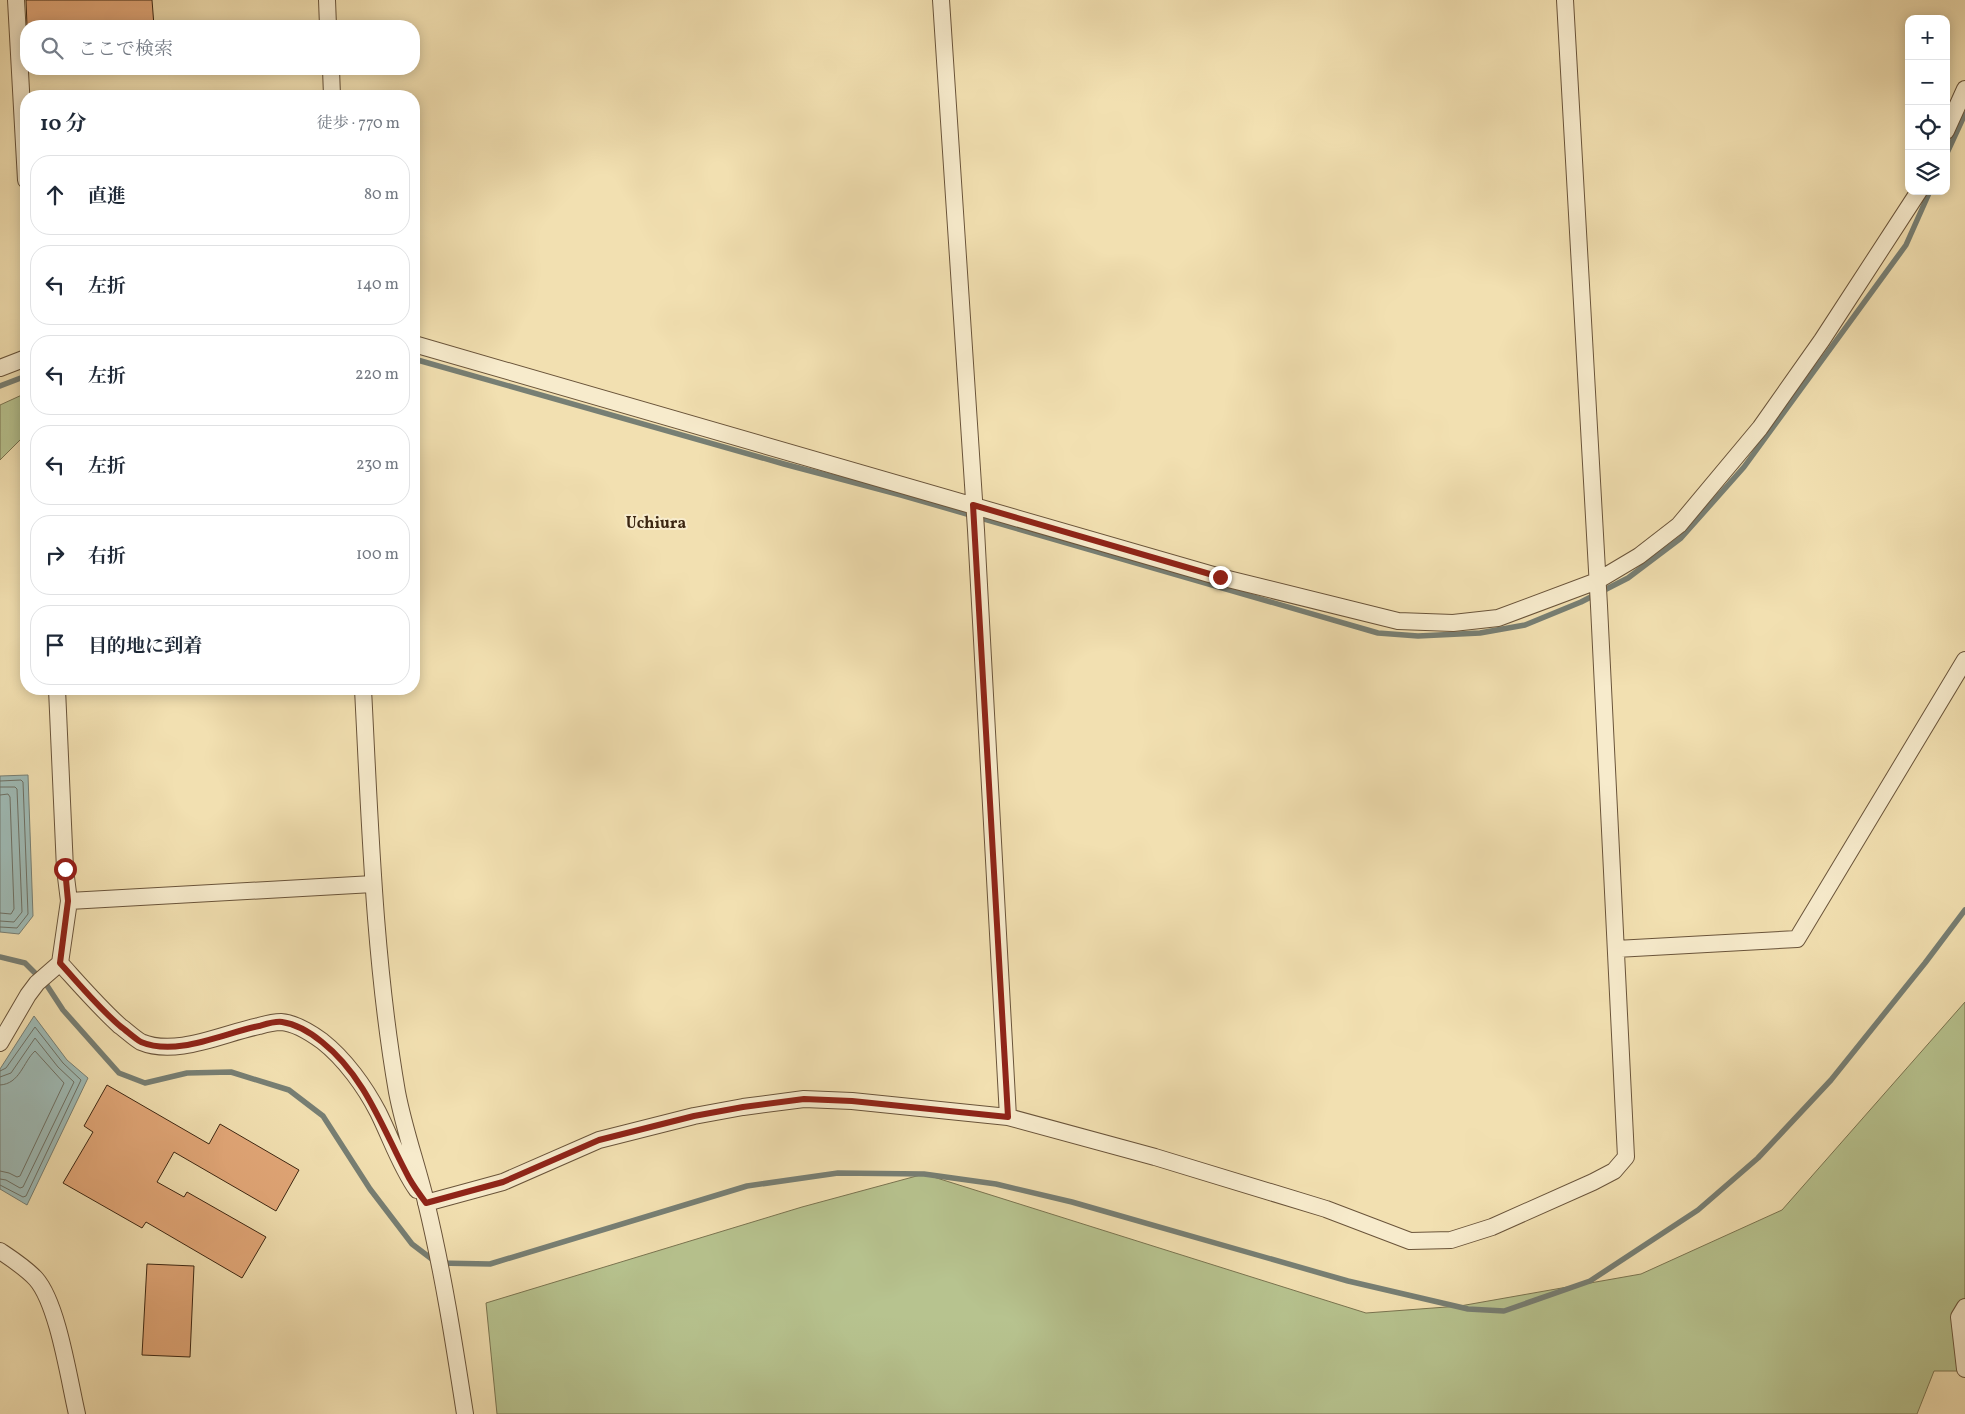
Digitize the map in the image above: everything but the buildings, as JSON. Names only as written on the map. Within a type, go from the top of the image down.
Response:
[{"type":"street","points":[[16,0],[20,72]]},
{"type":"street","points":[[327,0],[328,20]]},
{"type":"street","points":[[941,0],[976,530],[1008,1117]]},
{"type":"street","points":[[426,1203],[503,1182],[599,1140],[694,1116],[804,1099],[852,1101],[1008,1117],[1154,1157],[1326,1209],[1410,1241],[1450,1240],[1492,1227],[1614,1171],[1626,1157],[1599,606],[1565,0]]},
{"type":"street","points":[[20,75],[21,90]]},
{"type":"street","points":[[331,75],[332,90]]},
{"type":"street","points":[[1950,122],[1965,90]]},
{"type":"street","points":[[420,346],[1220,577],[1398,622],[1453,623],[1498,618],[1597,581],[1639,556],[1679,525],[1760,428],[1822,340],[1915,195]]},
{"type":"street","points":[[0,368],[20,360]]},
{"type":"street","points":[[1616,949],[1796,939],[1965,660]]},
{"type":"street","points":[[0,1043],[28,995],[60,963],[68,901],[57,695]]},
{"type":"street","points":[[363,695],[373,884],[383,995],[398,1094],[426,1203],[450,1311],[465,1414]]},
{"type":"street","points":[[68,901],[373,884]]},
{"type":"street","points":[[60,963],[108,1015],[139,1041],[154,1046],[176,1046],[209,1040],[249,1028],[281,1022],[312,1034],[334,1053],[364,1089],[377,1111],[410,1179],[426,1203]]},
{"type":"street","points":[[0,1251],[37,1280],[50,1304],[58,1330],[77,1414]]},
{"type":"street","points":[[1965,1307],[1959,1317],[1965,1369]]},
{"type":"green space","points":[[20,396],[20,440],[0,460],[0,405]]},
{"type":"green space","points":[[1965,1002],[1965,1371],[1934,1371],[1917,1414],[497,1414],[486,1303],[802,1207],[924,1174],[1366,1313],[1460,1306],[1641,1274],[1782,1210]]},
{"type":"water","points":[[28,775],[33,916],[19,934],[0,932],[0,776]]},
{"type":"water","points":[[34,1016],[67,1060],[88,1078],[27,1205],[0,1189],[0,1069]]},
{"type":"waterway","points":[[1948,150],[1965,114]]},
{"type":"waterway","points":[[420,361],[784,464],[901,495],[1378,633],[1418,636],[1480,633],[1525,625],[1581,602],[1628,578],[1681,538],[1744,467],[1906,245],[1928,195]]},
{"type":"waterway","points":[[0,386],[20,378]]},
{"type":"waterway","points":[[0,957],[25,963],[46,984],[63,1010],[119,1073],[145,1083],[187,1073],[231,1072],[289,1090],[323,1116],[370,1189],[412,1244],[437,1263],[490,1264],[747,1186],[838,1173],[924,1174],[996,1184],[1072,1202],[1348,1281],[1468,1309],[1504,1311],[1590,1281],[1698,1210],[1758,1158],[1831,1080],[1965,910]]},
{"type":"district","name":"Uchiura","points":[[656,522]]},
{"type":"route","points":[[65,869],[68,901],[60,963],[108,1015],[139,1041],[154,1046],[176,1046],[209,1040],[249,1028],[281,1022],[312,1034],[334,1053],[364,1089],[377,1111],[410,1179],[426,1203],[503,1182],[599,1140],[694,1116],[743,1107],[804,1099],[852,1101],[1008,1117],[976,530],[973,505],[1220,577]]}]
